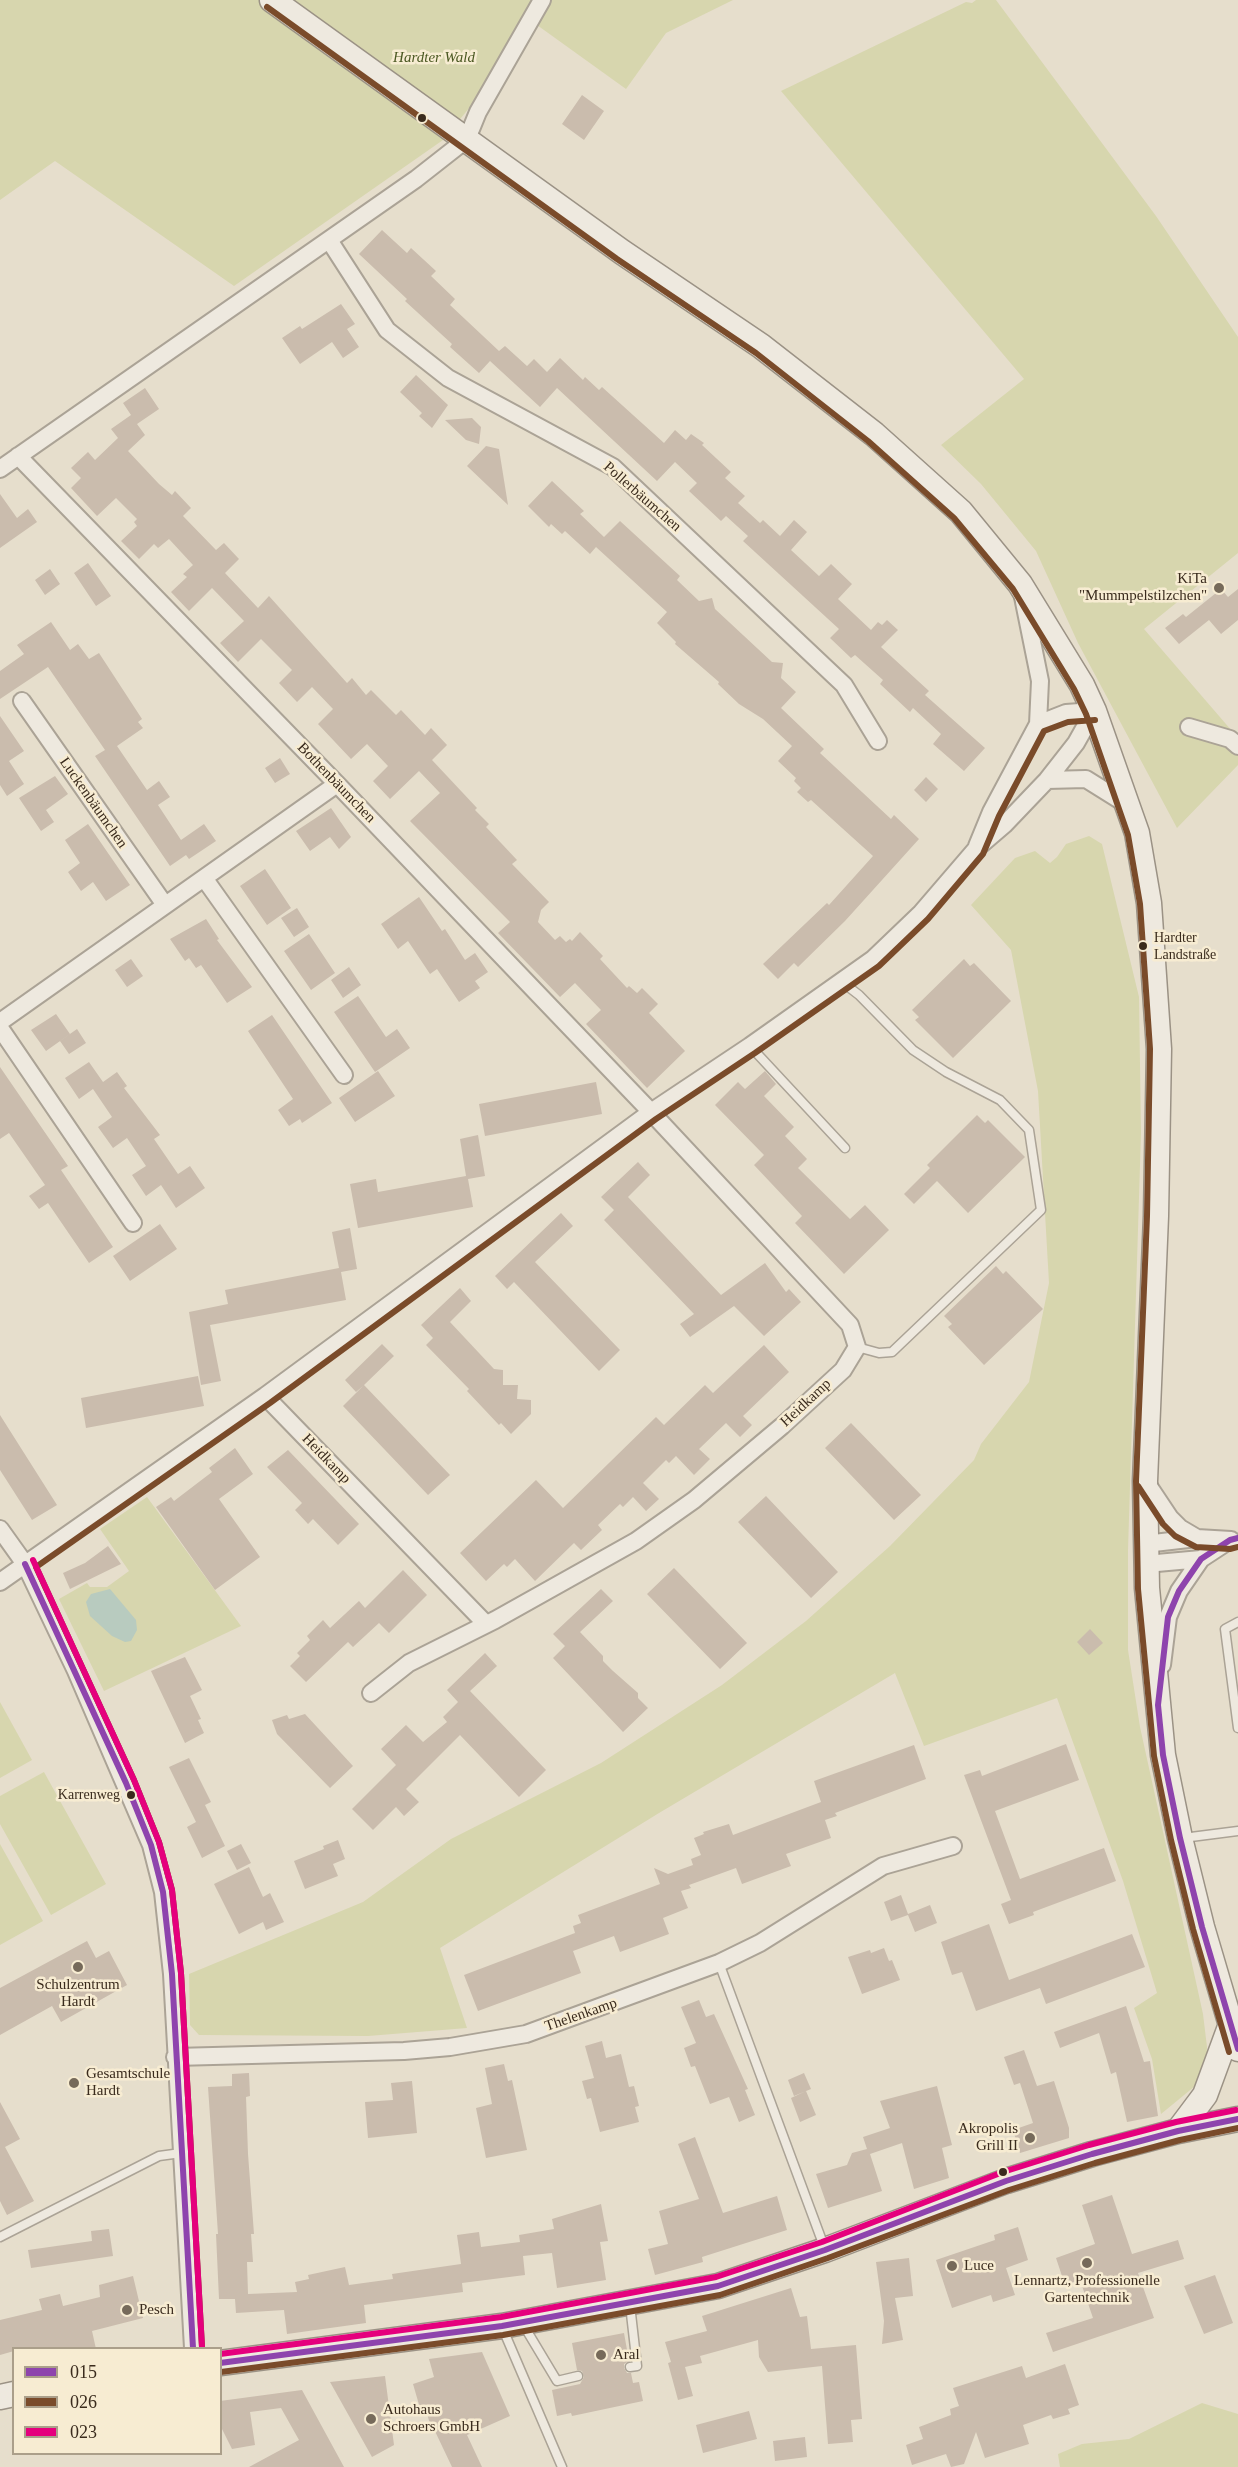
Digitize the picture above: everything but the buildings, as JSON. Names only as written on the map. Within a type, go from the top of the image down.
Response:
[{"type":"main road","points":[[272,0],[622,252],[761,346],[874,434],[961,512],[1020,584],[1072,668],[1094,711],[1137,832],[1149,903],[1159,1049],[1156,1216],[1145,1481],[1146,1554],[1163,1755],[1180,1838],[1234,2038],[1205,2095],[1178,2131]]},
{"type":"main road","points":[[222,2363],[512,2324],[718,2286],[825,2250],[1006,2181],[1092,2154],[1178,2131],[1238,2119]]},
{"type":"street","points":[[0,469],[417,179],[467,139],[478,112],[542,0]]},
{"type":"street","name":"Pollerbäumchen","points":[[329,240],[387,330],[448,378],[613,467],[844,685],[879,741]]},
{"type":"street","name":"Bothenbäumchen","points":[[18,456],[651,1112]]},
{"type":"street","points":[[976,849],[991,812],[1038,724],[1040,681],[1020,584]]},
{"type":"street","name":"Luckenbäumchen","points":[[22,701],[165,905]]},
{"type":"street","points":[[1038,724],[1066,713],[1094,711]]},
{"type":"street","points":[[0,1582],[265,1396],[651,1112],[750,1046],[873,959],[921,913],[976,849],[1004,825],[1047,780],[1076,743],[1094,711]]},
{"type":"street","points":[[1189,727],[1230,739],[1238,746]]},
{"type":"street","points":[[1047,780],[1086,779],[1126,804]]},
{"type":"street","points":[[0,1022],[337,784]]},
{"type":"street","points":[[204,878],[345,1074]]},
{"type":"street","points":[[0,1028],[133,1223]]},
{"type":"street","points":[[651,1112],[850,1325],[857,1347]]},
{"type":"street","name":"Heidkamp","points":[[371,1693],[409,1663],[486,1624],[636,1541],[694,1500],[782,1426],[843,1370],[857,1347]]},
{"type":"street","name":"Heidkamp","points":[[265,1396],[486,1624]]},
{"type":"street","points":[[1145,1481],[1170,1518],[1180,1528],[1197,1538]]},
{"type":"street","points":[[0,1529],[25,1564],[81,1682],[152,1845],[163,1892],[172,1974],[193,2347]]},
{"type":"street","points":[[1146,1554],[1197,1538],[1234,1539]]},
{"type":"street","points":[[1158,1705],[1168,1617],[1179,1591],[1201,1559],[1234,1539]]},
{"type":"street","points":[[1146,1554],[1201,1559]]},
{"type":"street","name":"Thelenkamp","points":[[175,2057],[404,2051],[450,2047],[526,2034],[719,1963],[760,1943],[883,1866],[953,1846]]},
{"type":"lane","points":[[842,982],[859,995],[913,1050],[945,1072],[1000,1100],[1029,1130],[1041,1210],[892,1352],[879,1353],[857,1347]]},
{"type":"lane","points":[[750,1046],[845,1148]]},
{"type":"lane","points":[[1238,1622],[1225,1629],[1238,1728]]},
{"type":"lane","points":[[1180,1838],[1238,1831]]},
{"type":"lane","points":[[719,1963],[825,2250]]},
{"type":"lane","points":[[0,2237],[159,2156],[181,2153]]},
{"type":"lane","points":[[630,2304],[637,2366],[630,2367]]},
{"type":"lane","points":[[512,2324],[557,2381],[578,2376]]},
{"type":"lane","points":[[512,2324],[562,2467]]},
{"type":"green space","name":"Hardter Wald","points":[[0,0],[733,0],[666,33],[626,89],[537,25],[443,140],[234,286],[55,161],[0,200]]},
{"type":"green space","points":[[976,0],[996,0],[1156,216],[1238,337],[1238,553],[1144,629],[1238,738],[1238,765],[1177,828],[1078,643],[1036,551],[981,484],[941,445],[1024,379],[781,91],[966,2],[972,3]]},
{"type":"green space","points":[[1089,836],[1102,844],[1139,997],[1141,1133],[1128,1550],[1128,1650],[1140,1727],[1203,2014],[1207,2047],[1206,2077],[1161,2114],[1152,2059],[1134,2008],[1157,1993],[1123,1881],[1057,1698],[924,1746],[895,1673],[659,1813],[440,1948],[467,2028],[368,2036],[199,2035],[190,2025],[189,1974],[363,1902],[451,1839],[601,1763],[722,1685],[806,1621],[890,1546],[974,1460],[981,1444],[1029,1382],[1049,1283],[1038,1091],[1011,950],[971,905],[1015,858],[1035,851],[1050,863],[1066,844]]},
{"type":"green space","points":[[147,1497],[241,1626],[104,1691],[59,1599],[87,1583],[90,1587],[107,1587],[129,1571],[100,1529]]},
{"type":"green space","points":[[0,1702],[32,1760],[0,1778]]},
{"type":"green space","points":[[44,1772],[106,1884],[51,1915],[0,1824],[0,1796]]},
{"type":"green space","points":[[0,1844],[43,1921],[0,1945]]},
{"type":"green space","points":[[1202,2403],[1238,2414],[1238,2467],[1060,2467],[1058,2454],[1082,2444],[1129,2439]]},
{"type":"shaded area","points":[[110,1589],[136,1620],[137,1630],[131,1641],[125,1642],[112,1636],[90,1616],[86,1602],[91,1594]]},
{"type":"transit line","name":"026","points":[[267,7],[617,259],[756,353],[868,441],[954,518],[1013,589],[1074,689],[1086,714],[1128,835],[1140,904],[1150,1049],[1147,1216],[1136,1481],[1138,1589],[1154,1756],[1171,1840],[1193,1929],[1229,2052]]},
{"type":"transit line","name":"026","points":[[202,2347],[181,1973],[172,1890],[159,1842],[134,1780],[36,1567],[270,1403],[656,1119],[879,966],[928,919],[983,854],[999,816],[1044,731],[1068,722],[1095,720]]},
{"type":"transit line","name":"026","points":[[1138,1486],[1163,1524],[1175,1536],[1196,1547],[1230,1549],[1238,1547]]},
{"type":"transit line","name":"015","points":[[1238,1538],[1230,1540],[1201,1559],[1179,1591],[1168,1617],[1158,1705],[1163,1755],[1180,1838],[1202,1927],[1238,2049]]},
{"type":"transit line","name":"023","points":[[33,1560],[134,1780],[159,1842],[172,1890],[181,1973],[202,2347]]},
{"type":"transit line","name":"015","points":[[25,1564],[126,1783],[151,1845],[163,1892],[172,1974],[193,2347]]},
{"type":"transit line","name":"023","points":[[222,2354],[501,2317],[716,2277],[822,2242],[1003,2172],[1089,2145],[1176,2122],[1236,2110]]},
{"type":"transit line","name":"015","points":[[222,2363],[502,2326],[718,2286],[825,2250],[1006,2181],[1092,2154],[1178,2131],[1238,2119]]},
{"type":"transit line","name":"026","points":[[222,2372],[503,2335],[720,2295],[828,2258],[1009,2190],[1095,2163],[1180,2140],[1238,2128]]},
{"type":"place","name":"KiTa \"Mummpelstilzchen\"","points":[[1219,588]]},
{"type":"place","name":"Hardter Landstraße","points":[[1143,946]]},
{"type":"place","name":"Karrenweg","points":[[131,1795]]},
{"type":"place","name":"Schulzentrum Hardt","points":[[78,1967]]},
{"type":"place","name":"Gesamtschule Hardt","points":[[74,2083]]},
{"type":"place","name":"Akropolis Grill II","points":[[1030,2138]]},
{"type":"place","name":"Lennartz, Professionelle Gartentechnik","points":[[1087,2263]]},
{"type":"place","name":"Luce","points":[[952,2266]]},
{"type":"place","name":"Pesch","points":[[127,2310]]},
{"type":"place","name":"Aral","points":[[601,2355]]},
{"type":"place","name":"Autohaus Schroers GmbH","points":[[371,2419]]}]
